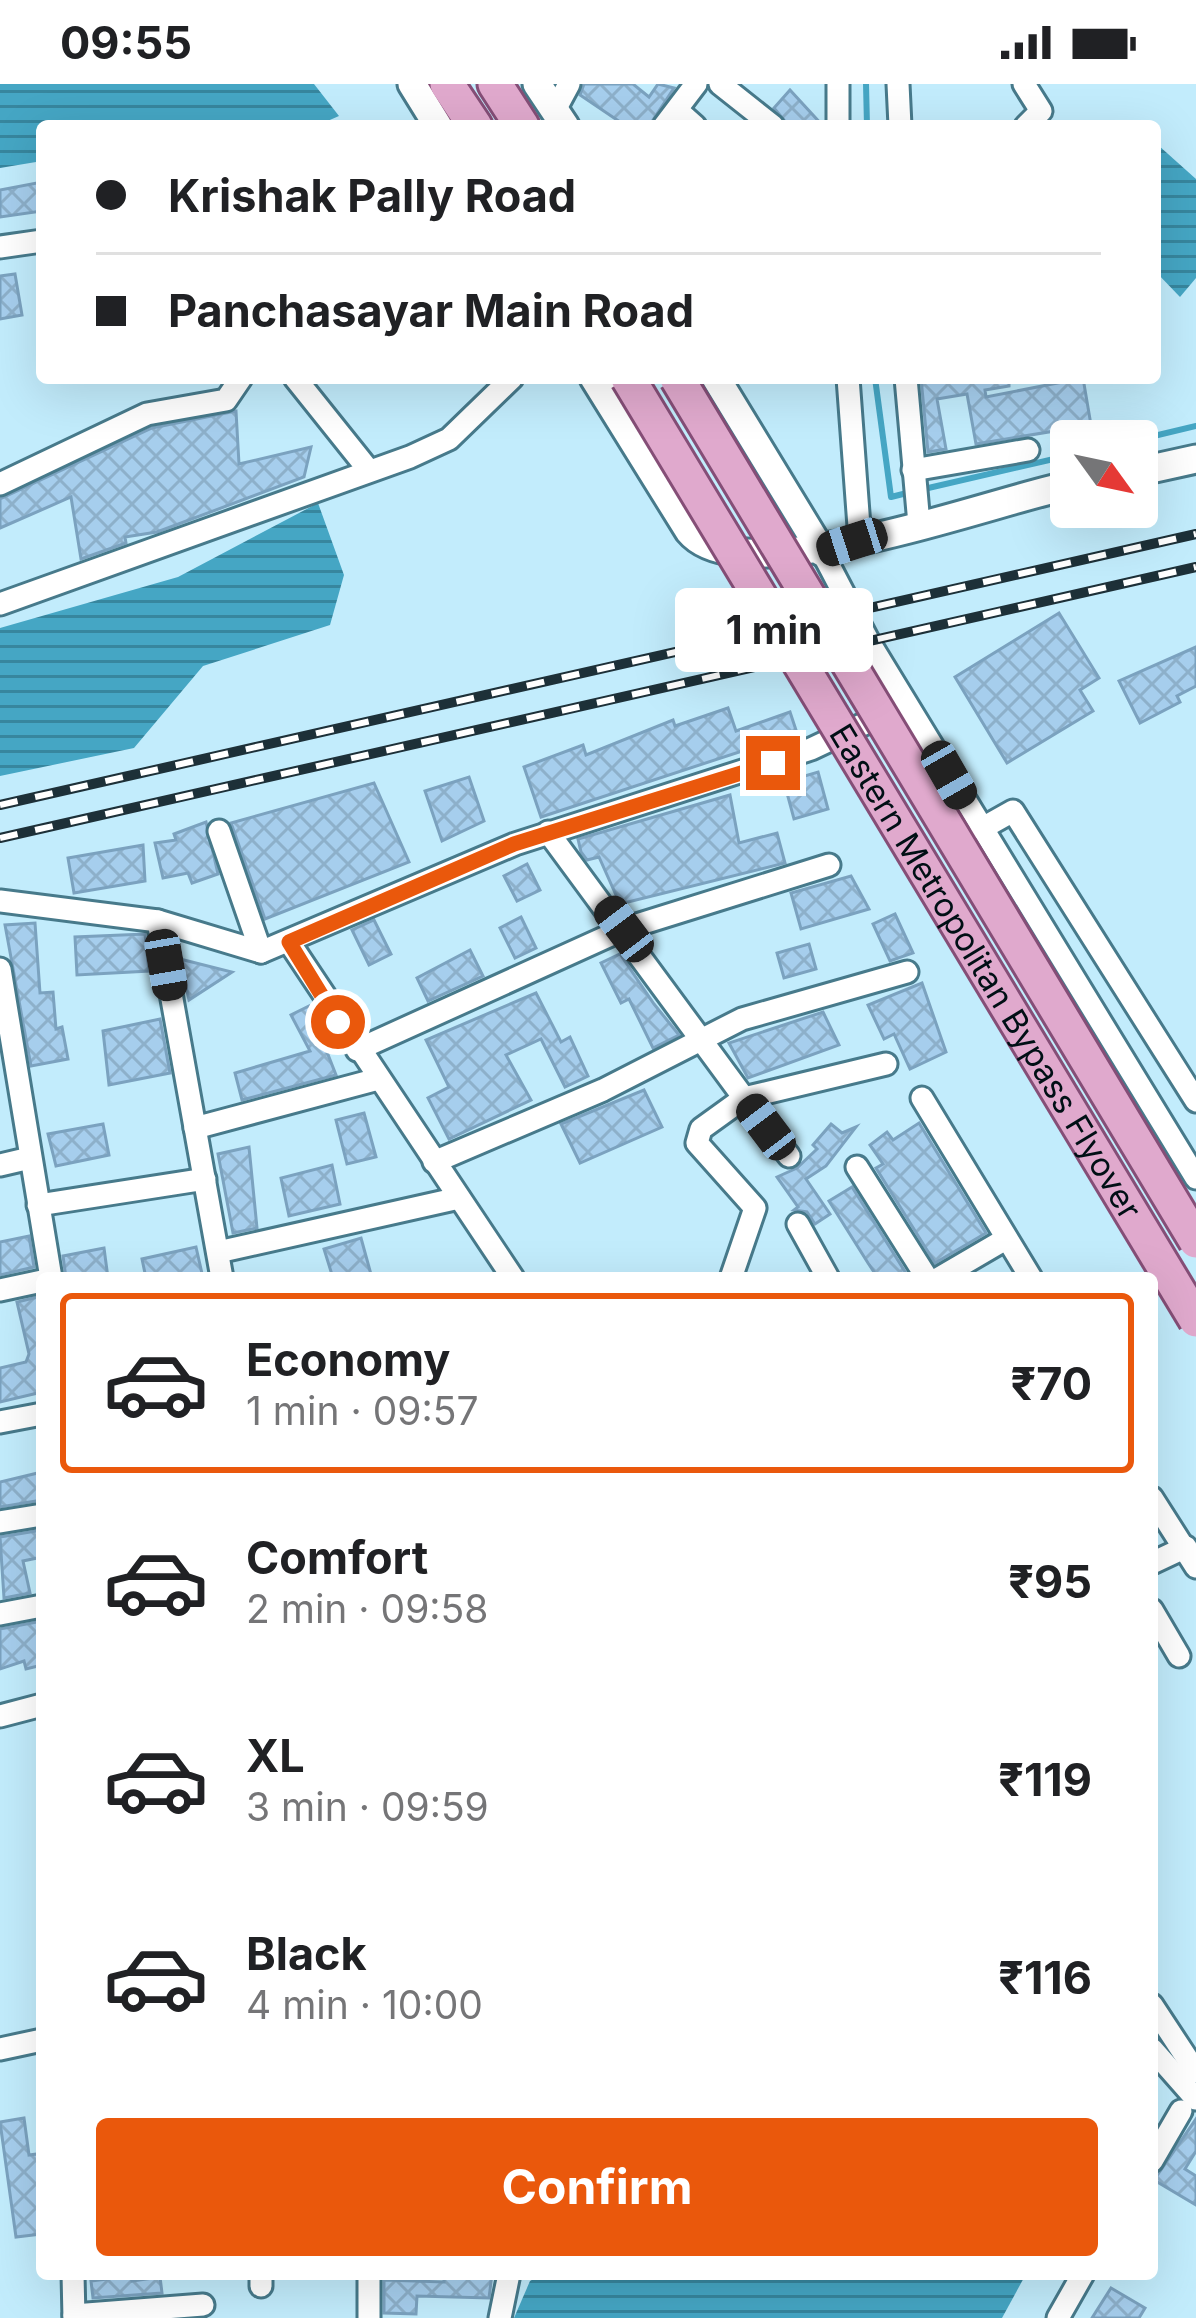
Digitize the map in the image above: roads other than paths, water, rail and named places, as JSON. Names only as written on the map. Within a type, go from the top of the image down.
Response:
[{"type":"main road","points":[[447,84],[471,120]]},
{"type":"main road","points":[[495,84],[518,120]]},
{"type":"main road","name":"Eastern Metropolitan Bypass Flyover","points":[[632,384],[1196,1320]]},
{"type":"main road","name":"Eastern Metropolitan Bypass Flyover","points":[[681,384],[1196,1241]]},
{"type":"street","points":[[412,84],[434,120]]},
{"type":"street","points":[[537,84],[560,118]]},
{"type":"street","points":[[560,118],[569,84]]},
{"type":"street","points":[[670,118],[696,84]]},
{"type":"street","points":[[720,84],[765,120]]},
{"type":"street","points":[[838,84],[838,120]]},
{"type":"street","points":[[898,84],[900,120]]},
{"type":"street","points":[[1024,84],[1041,111],[1033,120]]},
{"type":"street","points":[[0,247],[36,242]]},
{"type":"street","points":[[0,484],[147,413],[226,400],[237,384]]},
{"type":"street","points":[[301,384],[367,469]]},
{"type":"street","points":[[0,604],[219,530],[449,440],[506,384]]},
{"type":"street","points":[[598,384],[701,546],[822,552],[860,540],[915,494],[1028,450]]},
{"type":"street","points":[[720,384],[822,552],[906,704],[1124,1053],[1196,1178]]},
{"type":"street","points":[[848,384],[860,540]]},
{"type":"street","points":[[906,384],[915,494]]},
{"type":"street","points":[[1158,467],[1196,459]]},
{"type":"street","points":[[915,494],[1050,486]]},
{"type":"street","points":[[0,901],[158,921],[261,952],[418,882],[548,832],[811,749],[906,704]]},
{"type":"street","points":[[981,829],[1013,811],[1196,1101]]},
{"type":"street","points":[[218,831],[261,952]]},
{"type":"street","points":[[548,832],[788,1156]]},
{"type":"street","points":[[357,1050],[624,929],[829,865]]},
{"type":"street","points":[[158,921],[221,1272]]},
{"type":"street","points":[[289,942],[509,1272]]},
{"type":"street","points":[[0,969],[7,1062],[50,1272]]},
{"type":"street","points":[[434,1162],[603,1090],[742,1019],[907,972]]},
{"type":"street","points":[[733,1272],[755,1208],[697,1143],[700,1129],[744,1098],[886,1064]]},
{"type":"street","points":[[195,1128],[378,1079]]},
{"type":"street","points":[[922,1099],[1026,1272]]},
{"type":"street","points":[[0,1165],[30,1158]]},
{"type":"street","points":[[857,1167],[923,1272]]},
{"type":"street","points":[[38,1205],[205,1180]]},
{"type":"street","points":[[218,1252],[459,1198]]},
{"type":"street","points":[[798,1224],[825,1272]]},
{"type":"street","points":[[949,1272],[1004,1240]]},
{"type":"street","points":[[0,1290],[36,1282]]},
{"type":"street","points":[[0,1422],[36,1415]]},
{"type":"street","points":[[1158,1507],[1191,1557],[1158,1562]]},
{"type":"street","points":[[0,1522],[36,1516]]},
{"type":"street","points":[[0,1615],[36,1607]]},
{"type":"street","points":[[1158,1620],[1179,1656]]},
{"type":"street","points":[[0,1716],[36,1707]]},
{"type":"street","points":[[1158,2014],[1196,2072]]},
{"type":"street","points":[[0,2049],[36,2041]]},
{"type":"street","points":[[1158,2058],[1191,2106]]},
{"type":"street","points":[[1158,2116],[1191,2106]]},
{"type":"street","points":[[1158,2153],[1191,2106]]},
{"type":"street","points":[[74,2280],[74,2317],[203,2305]]},
{"type":"street","points":[[369,2280],[369,2318]]},
{"type":"street","points":[[500,2318],[508,2280]]},
{"type":"street","points":[[1058,2318],[1080,2280]]},
{"type":"water","points":[[0,84],[314,84],[339,116],[330,120],[36,120],[36,162],[0,168]]},
{"type":"water","points":[[1161,148],[1196,179],[1196,278],[1180,297],[1161,277]]},
{"type":"water","points":[[318,503],[344,575],[330,625],[203,666],[134,748],[0,776],[0,628],[178,577]]},
{"type":"water","points":[[1023,2280],[1002,2318],[514,2318],[530,2281]]},
{"type":"waterway","points":[[866,84],[867,120]]},
{"type":"waterway","points":[[876,384],[891,497],[911,492]]},
{"type":"waterway","points":[[1158,435],[1196,426]]},
{"type":"waterway","points":[[924,489],[1050,460]]},
{"type":"railway","points":[[0,805],[1196,534]]},
{"type":"railway","points":[[0,838],[1196,567]]}]
